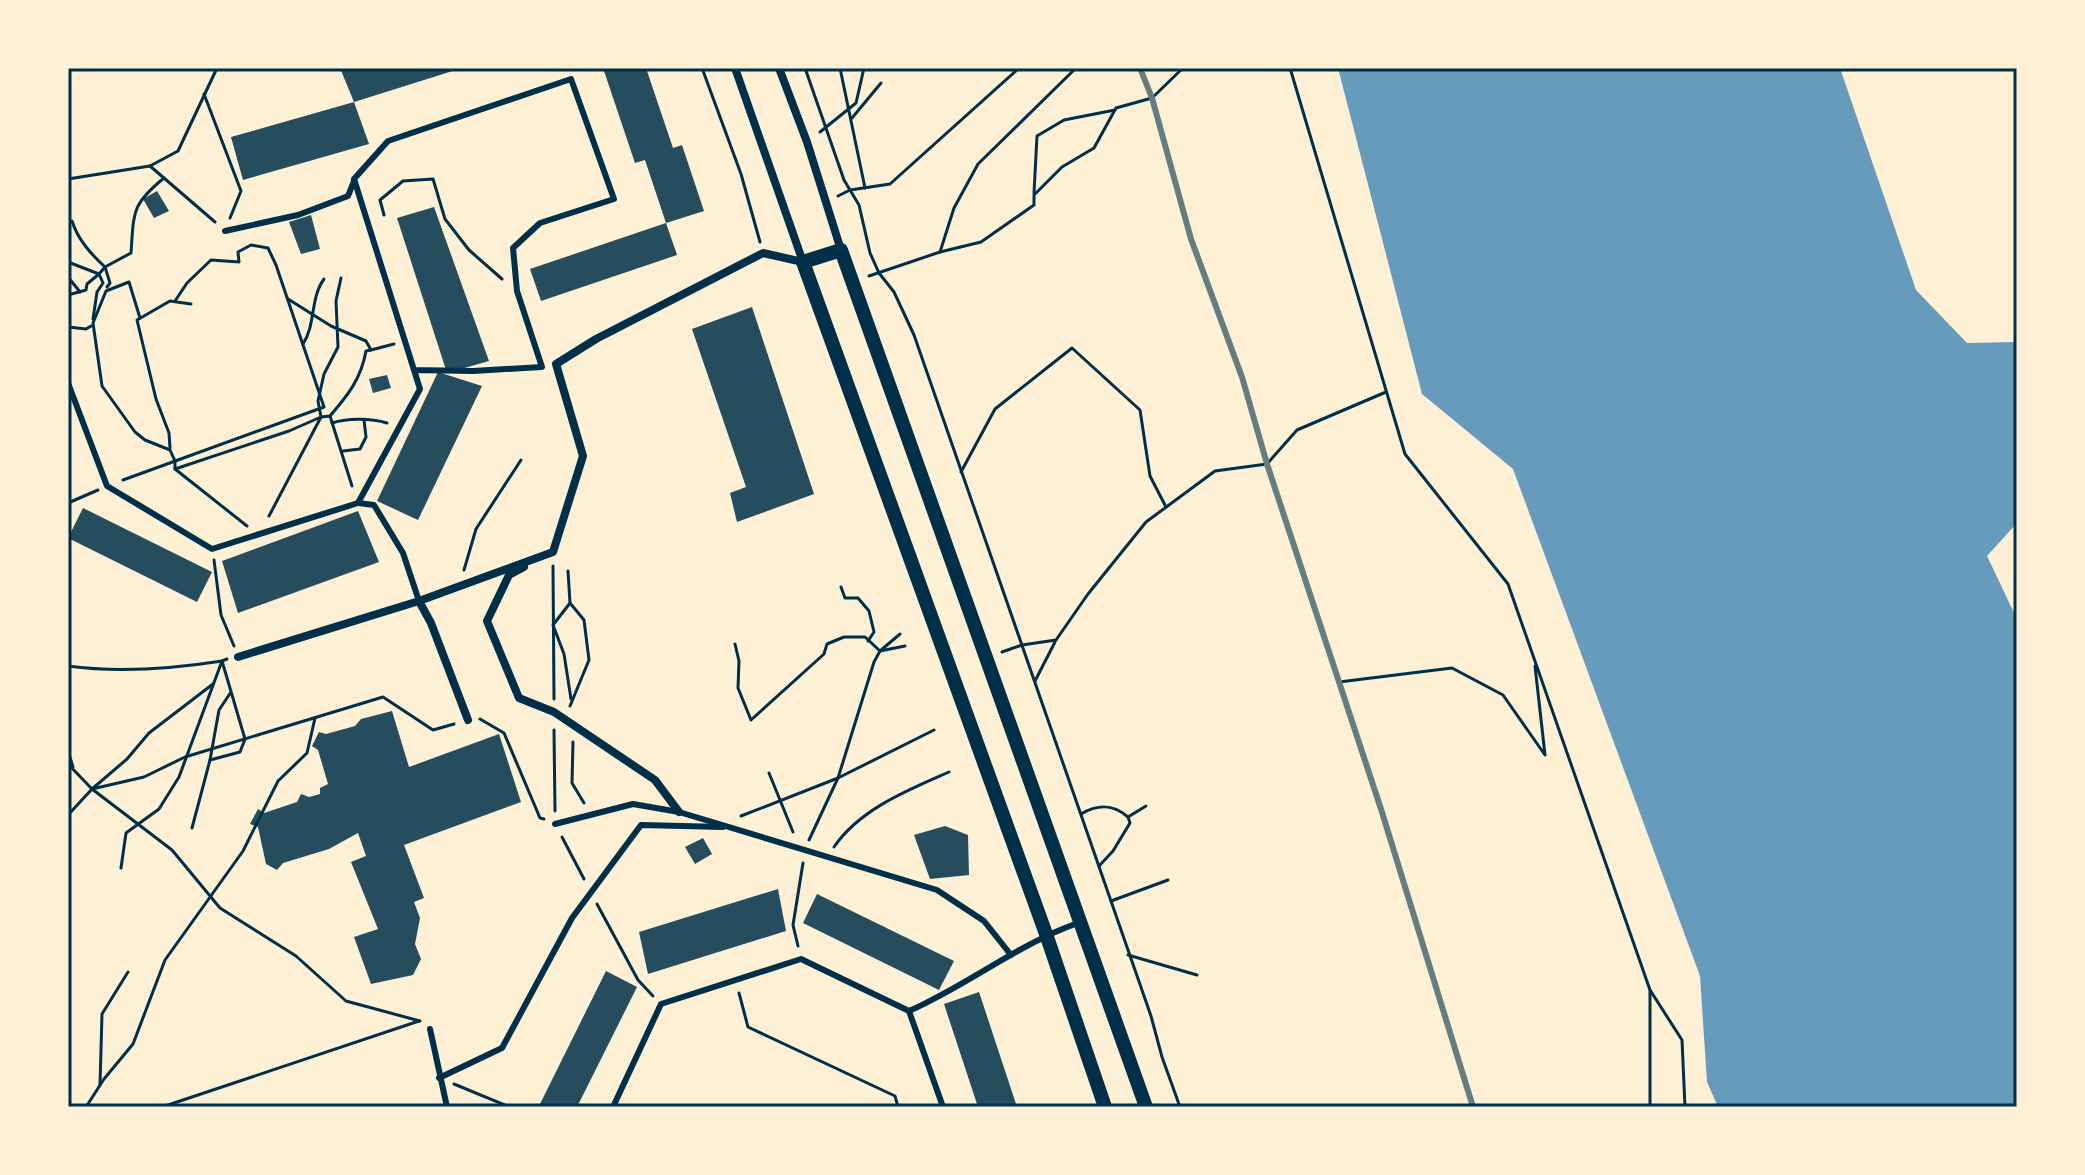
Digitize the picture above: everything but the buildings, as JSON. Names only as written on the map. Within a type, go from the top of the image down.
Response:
[{"type":"street","points":[[735,68],[1046,934],[1105,1107]]},
{"type":"street","points":[[779,68],[1146,1107]]},
{"type":"street","points":[[679,812],[655,780],[554,712],[519,698],[487,621],[509,575],[553,552],[583,456],[556,364],[596,339],[763,253],[803,262],[841,250]]},
{"type":"street","points":[[238,657],[419,601],[553,552]]},
{"type":"street","points":[[419,601],[431,623],[468,720]]},
{"type":"lane","points":[[225,231],[298,215],[348,196],[354,179],[388,141],[571,79],[614,199],[540,223],[513,248],[516,286],[542,367]]},
{"type":"lane","points":[[354,179],[420,389],[358,503]]},
{"type":"lane","points":[[414,370],[473,371],[556,364]]},
{"type":"lane","points":[[68,383],[107,486],[212,549],[358,503],[374,505],[403,553],[419,601]]},
{"type":"lane","points":[[555,824],[633,804],[679,812],[937,890],[984,921],[1011,955]]},
{"type":"lane","points":[[439,1078],[502,1048],[572,918],[641,825],[730,827]]},
{"type":"lane","points":[[909,1011],[942,997],[1046,934],[1082,921]]},
{"type":"lane","points":[[613,1107],[661,1004],[801,959],[909,1011],[943,1107]]},
{"type":"lane","points":[[430,1029],[447,1107]]},
{"type":"path","points":[[68,179],[150,166],[178,151],[217,68]]},
{"type":"path","points":[[702,68],[741,174],[763,253]]},
{"type":"path","points":[[805,68],[844,180],[859,205],[870,253],[879,273],[894,292],[914,335],[1180,1107]]},
{"type":"path","points":[[840,68],[865,188]]},
{"type":"path","points":[[807,142],[856,103],[864,68]]},
{"type":"path","points":[[826,202],[850,190],[890,184],[1019,68]]},
{"type":"path","points":[[940,252],[954,208],[978,164],[1076,68]]},
{"type":"path","points":[[853,283],[940,252],[981,242],[1034,205],[1037,136],[1064,120],[1115,110],[1152,98],[1183,68]]},
{"type":"path","points":[[1290,68],[1405,454],[1508,584],[1650,990],[1682,1040],[1685,1107]]},
{"type":"path","points":[[852,118],[881,83]]},
{"type":"path","points":[[150,166],[225,231],[241,191],[204,94]]},
{"type":"path","points":[[1034,195],[1062,167],[1094,148],[1115,110]]},
{"type":"path","points":[[68,295],[86,290],[87,284],[105,267],[131,253],[134,214],[141,197],[165,177]]},
{"type":"path","points":[[384,215],[380,200],[403,181],[433,179],[445,219],[469,250],[500,278],[516,286]]},
{"type":"path","points":[[72,221],[83,243],[105,267],[110,283],[107,287]]},
{"type":"path","points":[[68,503],[324,407],[268,248],[251,245],[238,252],[239,262],[211,260],[187,283],[175,301]]},
{"type":"path","points":[[68,262],[99,274],[103,283],[97,292],[93,323],[102,386],[135,432],[145,440],[170,450]]},
{"type":"path","points":[[68,277],[80,292]]},
{"type":"path","points":[[319,394],[324,374],[338,347],[336,301],[341,278]]},
{"type":"path","points":[[303,344],[309,331],[317,290],[324,279]]},
{"type":"path","points":[[68,327],[86,329],[93,323],[106,291],[129,282],[140,318]]},
{"type":"path","points":[[287,299],[366,341],[371,350]]},
{"type":"path","points":[[175,469],[169,433],[156,399],[137,320],[170,301],[191,304]]},
{"type":"path","points":[[175,469],[330,416],[350,394],[359,378],[366,351],[394,344]]},
{"type":"path","points":[[961,472],[995,409],[1072,348],[1140,410],[1150,476],[1166,507]]},
{"type":"path","points":[[1035,681],[1056,640],[1088,594],[1146,522],[1215,471],[1267,464],[1297,430],[1387,392]]},
{"type":"path","points":[[175,469],[257,535],[321,417],[319,408]]},
{"type":"path","points":[[330,416],[353,485],[342,508]]},
{"type":"path","points":[[332,423],[340,420],[378,420],[399,427]]},
{"type":"path","points":[[343,451],[360,449],[366,437],[364,420]]},
{"type":"path","points":[[459,586],[476,529],[521,460]]},
{"type":"path","points":[[68,666],[93,670],[175,668],[238,657],[221,615],[212,549]]},
{"type":"path","points":[[92,789],[144,777],[185,757],[383,697],[433,730],[478,717],[504,733],[540,818],[555,824],[553,552]]},
{"type":"path","points":[[568,571],[570,603],[584,620],[589,660],[571,701]]},
{"type":"path","points":[[841,587],[845,598],[858,598],[869,611],[874,632],[868,641]]},
{"type":"path","points":[[553,625],[570,603]]},
{"type":"path","points":[[553,625],[564,654],[571,701],[572,783],[590,815]]},
{"type":"path","points":[[801,959],[793,925],[805,850],[838,778],[874,662],[880,651],[900,634]]},
{"type":"path","points":[[735,644],[739,661],[738,688],[751,720],[824,654],[827,644],[844,637],[865,637],[880,651]]},
{"type":"path","points":[[987,658],[1022,645],[1056,640]]},
{"type":"path","points":[[880,651],[905,646]]},
{"type":"path","points":[[1339,682],[1452,668],[1503,695],[1545,755],[1534,658]]},
{"type":"path","points":[[121,868],[126,833],[159,809],[179,777],[222,661]]},
{"type":"path","points":[[210,760],[240,752],[245,739],[222,661]]},
{"type":"path","points":[[68,815],[127,759],[149,733],[215,682]]},
{"type":"path","points":[[192,828],[219,710],[231,692]]},
{"type":"path","points":[[86,1107],[133,1044],[165,960],[243,851],[278,781],[307,753],[315,718]]},
{"type":"path","points":[[730,827],[736,819],[838,778],[934,730]]},
{"type":"path","points":[[68,751],[75,771]]},
{"type":"path","points":[[68,764],[92,789],[172,850],[220,908],[296,956],[346,1001],[419,1021],[430,1029]]},
{"type":"path","points":[[827,857],[843,834],[893,797],[949,772]]},
{"type":"path","points":[[769,773],[788,823],[805,850]]},
{"type":"path","points":[[1081,814],[1093,806],[1118,808],[1128,817],[1130,823],[1113,851],[1099,866]]},
{"type":"path","points":[[1128,817],[1146,806]]},
{"type":"path","points":[[1111,901],[1168,880]]},
{"type":"path","points":[[622,951],[638,980],[661,1004]]},
{"type":"path","points":[[1128,955],[1197,975]]},
{"type":"path","points":[[100,1086],[102,1014],[128,972]]},
{"type":"path","points":[[736,980],[748,1027],[895,1096],[898,1107]]},
{"type":"path","points":[[1650,990],[1650,1107]]},
{"type":"path","points":[[162,1107],[419,1021]]},
{"type":"path","points":[[439,1078],[510,1107]]},
{"type":"water","points":[[1338,68],[1840,68],[1916,290],[1967,343],[2017,342],[2017,523],[1987,556],[2017,619],[2017,1107],[1718,1107],[1707,1082],[1700,976],[1513,469],[1422,394]]},
{"type":"railway","points":[[1140,68],[1152,98],[1191,239],[1242,377],[1267,464],[1381,809],[1473,1107]]}]
